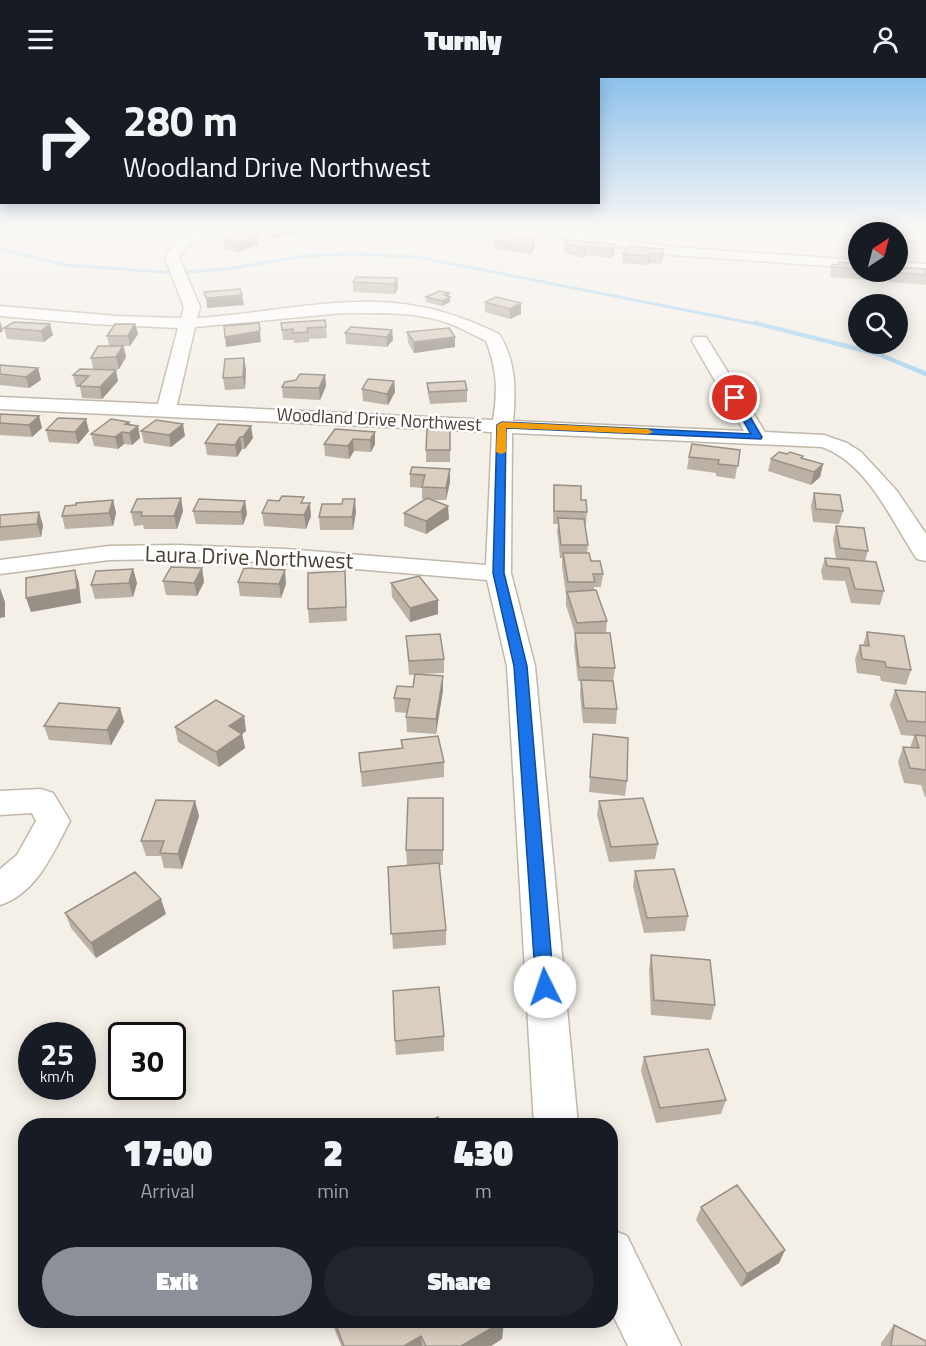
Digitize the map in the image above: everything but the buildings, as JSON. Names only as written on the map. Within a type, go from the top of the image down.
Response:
[{"type":"street","points":[[166,410],[192,307],[184,287]]},
{"type":"street","points":[[0,311],[99,321],[188,323],[349,308],[390,309],[460,321],[494,338],[501,358],[507,392],[502,425],[498,573],[521,666],[555,1118]]},
{"type":"street","points":[[700,341],[758,437]]},
{"type":"street","name":"Woodland Drive Northwest","points":[[0,403],[824,441],[842,447],[860,464],[894,502],[926,554]]},
{"type":"street","name":"Laura Drive Northwest","points":[[0,567],[109,553],[177,552],[285,556],[498,573]]},
{"type":"street","points":[[0,803],[41,801],[53,821],[29,864],[0,891]]},
{"type":"street","points":[[618,1270],[655,1346]]},
{"type":"waterway","points":[[570,287],[761,325]]},
{"type":"waterway","points":[[755,323],[878,354],[926,374]]},
{"type":"slow traffic","points":[[501,452],[502,425],[648,432]]},
{"type":"route","points":[[545,987],[521,666],[498,573],[502,425],[758,437],[735,398]]}]
